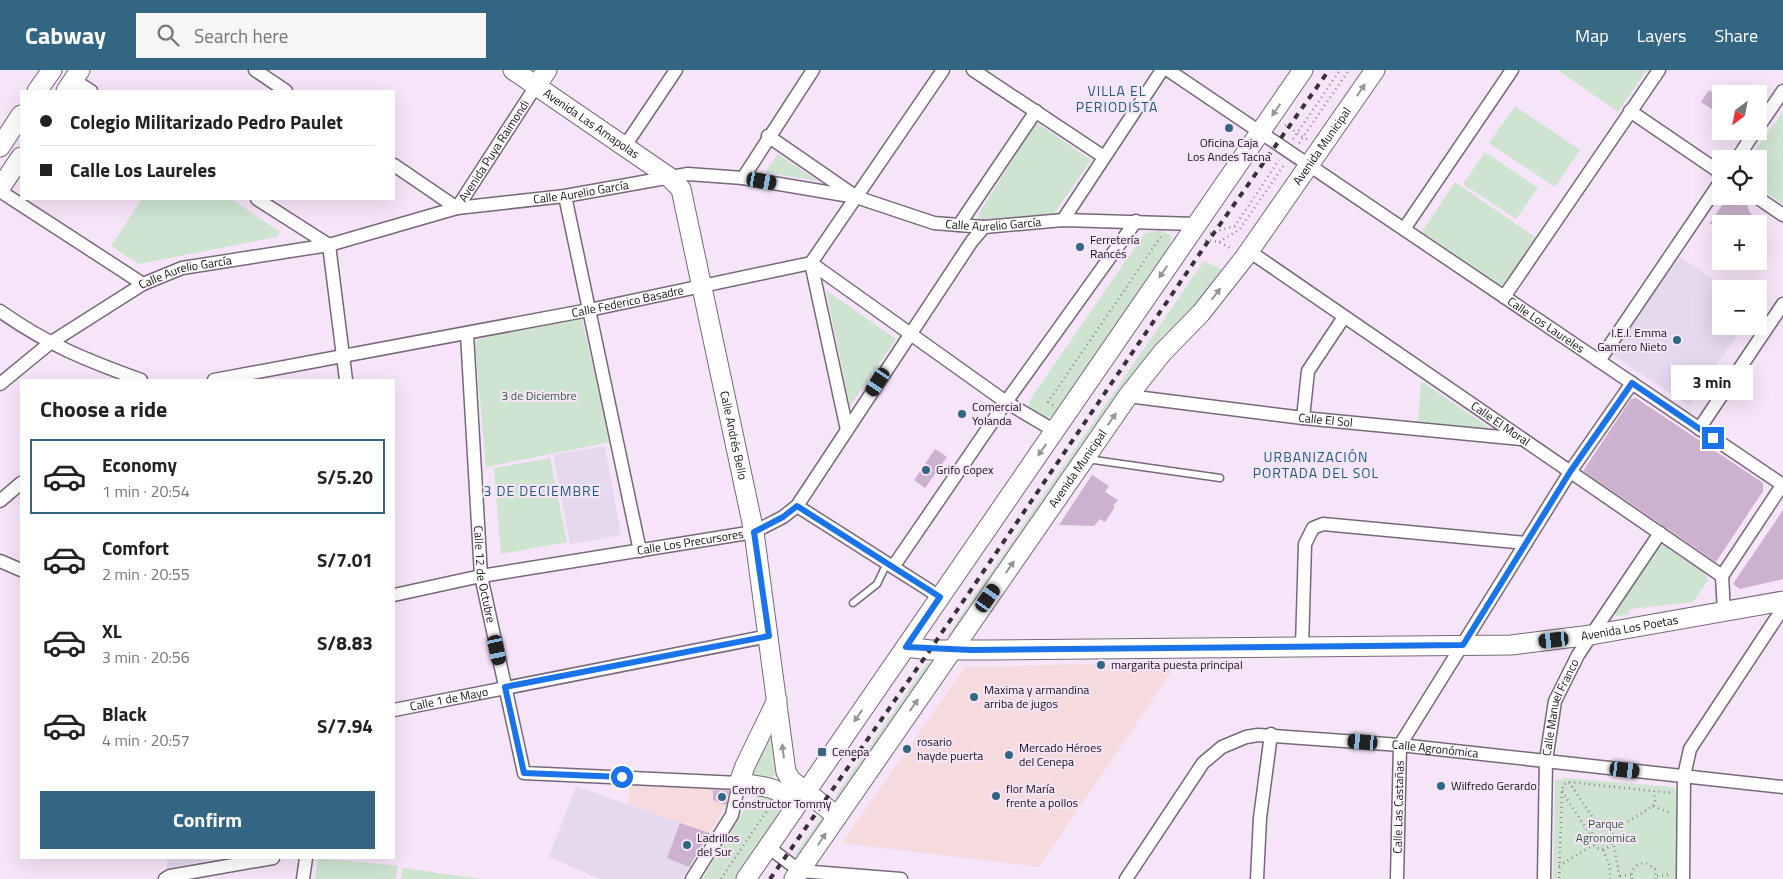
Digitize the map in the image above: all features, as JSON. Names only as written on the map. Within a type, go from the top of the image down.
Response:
[{"type":"street","points":[[38,90],[52,70]]},
{"type":"street","points":[[255,70],[285,90]]},
{"type":"street","name":"Avenida Las Amapolas","points":[[513,70],[669,177]]},
{"type":"street","name":"Avenida Puya Raimondi","points":[[457,208],[546,70]]},
{"type":"street","points":[[625,146],[676,70]]},
{"type":"street","points":[[742,178],[813,70]]},
{"type":"street","points":[[847,430],[811,263],[943,70]]},
{"type":"street","points":[[973,70],[1104,157]]},
{"type":"street","points":[[1063,220],[1162,70]]},
{"type":"street","name":"Calle Los Laureles","points":[[1168,70],[1783,485]]},
{"type":"street","points":[[746,879],[1304,70]]},
{"type":"street","name":"Avenida Municipal","points":[[797,875],[1128,396],[1162,353],[1206,307],[1247,254],[1375,70]]},
{"type":"street","points":[[1404,229],[1512,70]]},
{"type":"street","points":[[1504,297],[1659,70]]},
{"type":"street","points":[[73,80],[89,90]]},
{"type":"street","points":[[1768,112],[1783,90]]},
{"type":"street","points":[[959,225],[1036,111]]},
{"type":"street","points":[[1630,112],[1712,167]]},
{"type":"street","points":[[0,147],[20,117]]},
{"type":"street","points":[[768,136],[856,196]]},
{"type":"street","points":[[20,159],[0,190],[143,284]]},
{"type":"street","points":[[395,166],[457,208]]},
{"type":"street","name":"Calle Aurelio García","points":[[0,384],[50,343],[143,284],[182,268],[329,245],[457,208],[565,196],[688,174],[742,178],[856,196],[934,223],[984,227],[1063,220],[1136,221],[1191,232]]},
{"type":"street","name":"Calle Andrés Bello","points":[[669,177],[681,189],[754,532],[786,772],[790,780],[837,816]]},
{"type":"street","points":[[1600,361],[1712,195]]},
{"type":"street","points":[[565,196],[640,550]]},
{"type":"street","points":[[259,200],[329,245],[346,379]]},
{"type":"street","points":[[1767,204],[1783,215]]},
{"type":"street","points":[[890,565],[1136,221]]},
{"type":"street","name":"Calle Los Precursores","points":[[395,595],[482,576],[754,532],[783,517],[797,506],[972,241],[984,227]]},
{"type":"street","name":"Calle El Moral","points":[[1247,254],[1344,316],[1722,576]]},
{"type":"street","points":[[811,263],[1006,402],[1055,431]]},
{"type":"street","name":"Calle Federico Basadre","points":[[225,379],[281,374],[344,357],[589,310],[811,263]]},
{"type":"street","points":[[1699,428],[1783,304]]},
{"type":"street","points":[[0,310],[33,334],[77,357],[138,379]]},
{"type":"street","points":[[1303,418],[1308,371],[1344,316]]},
{"type":"street","name":"Calle 12 de Octubre","points":[[467,334],[482,576],[524,773],[739,783],[768,788],[788,796],[794,808]]},
{"type":"street","name":"Calle Las Castañas","points":[[1397,879],[1400,745],[1570,472],[1632,383]]},
{"type":"street","name":"Calle El Sol","points":[[1128,396],[1303,418],[1524,440]]},
{"type":"street","points":[[0,501],[20,484]]},
{"type":"street","points":[[1724,612],[1722,576],[1783,485]]},
{"type":"street","points":[[797,506],[940,597]]},
{"type":"street","points":[[1302,647],[1305,544],[1313,528],[1323,524],[1526,543]]},
{"type":"street","name":"Calle Manuel Franco","points":[[1544,879],[1546,760],[1555,701],[1568,671],[1591,634],[1660,533]]},
{"type":"street","points":[[0,561],[20,570]]},
{"type":"street","name":"Avenida Los Poetas","points":[[906,647],[952,650],[1511,645],[1591,634],[1783,601]]},
{"type":"street","points":[[1683,879],[1684,776],[1690,749],[1783,608]]},
{"type":"street","name":"Calle 1 de Mayo","points":[[395,710],[769,636]]},
{"type":"street","points":[[692,879],[732,815],[745,766],[777,700]]},
{"type":"street","points":[[1257,879],[1260,818],[1271,734]]},
{"type":"street","name":"Calle Agronómica","points":[[1126,879],[1203,762],[1217,750],[1234,741],[1258,735],[1271,734],[1400,745],[1783,787]]},
{"type":"street","points":[[768,847],[797,875],[895,879]]},
{"type":"street","points":[[165,879],[170,876],[267,859]]},
{"type":"street","points":[[303,879],[306,859]]},
{"type":"lane","points":[[1084,458],[1220,478]]},
{"type":"lane","points":[[853,603],[877,584],[890,565]]},
{"type":"path","points":[[1297,133],[1340,70]]},
{"type":"path","points":[[1272,116],[1321,149]]},
{"type":"path","points":[[1048,402],[1161,238],[1191,232],[1247,254]]},
{"type":"path","points":[[1569,782],[1600,828],[1611,832]]},
{"type":"path","points":[[1559,879],[1562,791],[1564,784],[1569,782],[1674,793]]},
{"type":"path","points":[[721,879],[766,812],[768,788]]},
{"type":"path","points":[[1562,791],[1591,836],[1594,845],[1603,850],[1610,866],[1610,879]]},
{"type":"path","points":[[1611,832],[1653,806],[1655,802],[1654,791]]},
{"type":"path","points":[[1653,806],[1673,815]]},
{"type":"path","points":[[1591,836],[1600,828]]},
{"type":"path","points":[[1611,832],[1620,877],[1632,877],[1636,866],[1646,863],[1655,869],[1657,878],[1668,875]]},
{"type":"path","points":[[1603,850],[1608,848],[1613,841]]},
{"type":"path","points":[[1559,866],[1594,845]]},
{"type":"shaded area","name":"I.E.I. Emma Gamero Nieto","points":[[1678,255],[1715,280],[1712,280],[1712,335],[1737,335],[1689,406],[1611,354]]},
{"type":"shaded area","points":[[605,446],[621,535],[570,544],[553,455]]},
{"type":"shaded area","name":"Mercado Héroes del Cenepa","points":[[1178,662],[1039,867],[842,843],[965,667]]},
{"type":"shaded area","points":[[630,785],[728,789],[733,794],[689,867],[667,858],[680,823],[628,804]]},
{"type":"shaded area","points":[[576,786],[680,823],[667,858],[689,867],[682,879],[600,879],[549,857]]},
{"type":"shaded area","points":[[167,859],[216,859],[167,868]]},
{"type":"green space","points":[[1558,70],[1647,70],[1618,112]]},
{"type":"green space","points":[[1515,106],[1580,150],[1555,187],[1489,143]]},
{"type":"green space","points":[[1783,112],[1783,204],[1767,193],[1767,150],[1756,150],[1763,140],[1768,140],[1768,133]]},
{"type":"green space","points":[[1036,122],[1091,160],[1052,217],[978,219],[981,210]]},
{"type":"green space","points":[[1485,152],[1538,188],[1516,219],[1463,184]]},
{"type":"green space","points":[[778,154],[818,181],[765,172]]},
{"type":"green space","points":[[1455,182],[1538,239],[1504,288],[1422,232]]},
{"type":"green space","points":[[141,200],[232,200],[280,232],[277,237],[139,264],[111,246]]},
{"type":"green space","points":[[1159,230],[1171,235],[1171,244],[1056,414],[1046,418],[1028,406],[1030,400],[1144,234]]},
{"type":"green space","points":[[1204,261],[1224,271],[1200,302],[1163,336],[953,636],[947,636]]},
{"type":"green space","points":[[826,290],[896,339],[850,406]]},
{"type":"green space","name":"3 de Diciembre","points":[[581,316],[611,442],[486,467],[475,343],[479,339]]},
{"type":"green space","points":[[1421,381],[1487,426],[1489,431],[1418,424]]},
{"type":"green space","points":[[550,458],[567,542],[501,554],[494,468]]},
{"type":"green space","points":[[1656,544],[1664,545],[1705,573],[1708,580],[1693,602],[1631,609],[1628,615],[1616,616],[1613,611]]},
{"type":"green space","points":[[927,663],[935,664],[839,802],[834,798]]},
{"type":"green space","points":[[770,729],[773,730],[776,774],[773,777],[754,777],[751,774]]},
{"type":"green space","name":"Parque Agronomica","points":[[1565,778],[1674,787],[1679,795],[1677,879],[1553,879],[1555,781]]},
{"type":"green space","points":[[758,797],[772,799],[778,803],[780,814],[736,879],[702,879],[748,803]]},
{"type":"green space","points":[[822,816],[826,820],[799,859],[794,856]]},
{"type":"green space","points":[[318,859],[398,866],[396,879],[315,879]]},
{"type":"green space","points":[[403,868],[482,879],[401,879]]},
{"type":"building","points":[[1709,90],[1712,92],[1712,109],[1701,102]]},
{"type":"building","points":[[1722,205],[1747,205],[1753,215],[1715,215]]},
{"type":"building","points":[[1636,398],[1763,483],[1763,491],[1716,562],[1583,471],[1631,399]]},
{"type":"building","points":[[935,449],[947,457],[925,488],[914,480]]},
{"type":"building","points":[[1092,475],[1109,486],[1105,492],[1118,500],[1113,506],[1115,507],[1105,522],[1100,519],[1094,526],[1059,525]]},
{"type":"building","points":[[1783,510],[1783,579],[1740,589],[1733,584]]},
{"type":"building","name":"Centro Constructor Tommy","points":[[713,790],[729,791],[726,805],[713,800]]},
{"type":"building","name":"Ladrillos del Sur","points":[[680,823],[710,833],[689,867],[667,858]]},
{"type":"railway","points":[[770,879],[930,650],[1209,240],[1329,70]]},
{"type":"place","name":"Oficina Caja Los Andes Tacna","points":[[1229,128]]},
{"type":"place","name":"Ferretería Rancés","points":[[1080,247]]},
{"type":"place","name":"I.E.I. Emma Gamero Nieto","points":[[1677,340]]},
{"type":"place","name":"Comercial Yolanda","points":[[962,414]]},
{"type":"place","name":"Grifo Copex","points":[[926,470]]},
{"type":"place","name":"margarita puesta principal","points":[[1101,665]]},
{"type":"place","name":"Maxima y armandina arriba de jugos","points":[[974,697]]},
{"type":"place","name":"rosario hayde puerta","points":[[907,749]]},
{"type":"place","name":"Cenepa","points":[[822,752]]},
{"type":"place","name":"Mercado Héroes del Cenepa","points":[[1009,755]]},
{"type":"place","name":"Wilfredo Gerardo","points":[[1441,786]]},
{"type":"place","name":"flor María frente a pollos","points":[[996,796]]},
{"type":"place","name":"Centro Constructor Tommy","points":[[722,797]]},
{"type":"place","name":"Ladrillos del Sur","points":[[687,845]]},
{"type":"district","name":"VILLA EL PERIODISTA","points":[[1117,100]]},
{"type":"district","name":"URBANIZACIÓN PORTADA DEL SOL","points":[[1316,466]]},
{"type":"district","name":"3 DE DECIEMBRE","points":[[542,491]]},
{"type":"route","points":[[622,777],[524,773],[505,687],[769,636],[754,532],[783,517],[797,506],[940,597],[906,647],[930,650],[972,650],[1463,645],[1570,472],[1632,383],[1713,438]]}]
